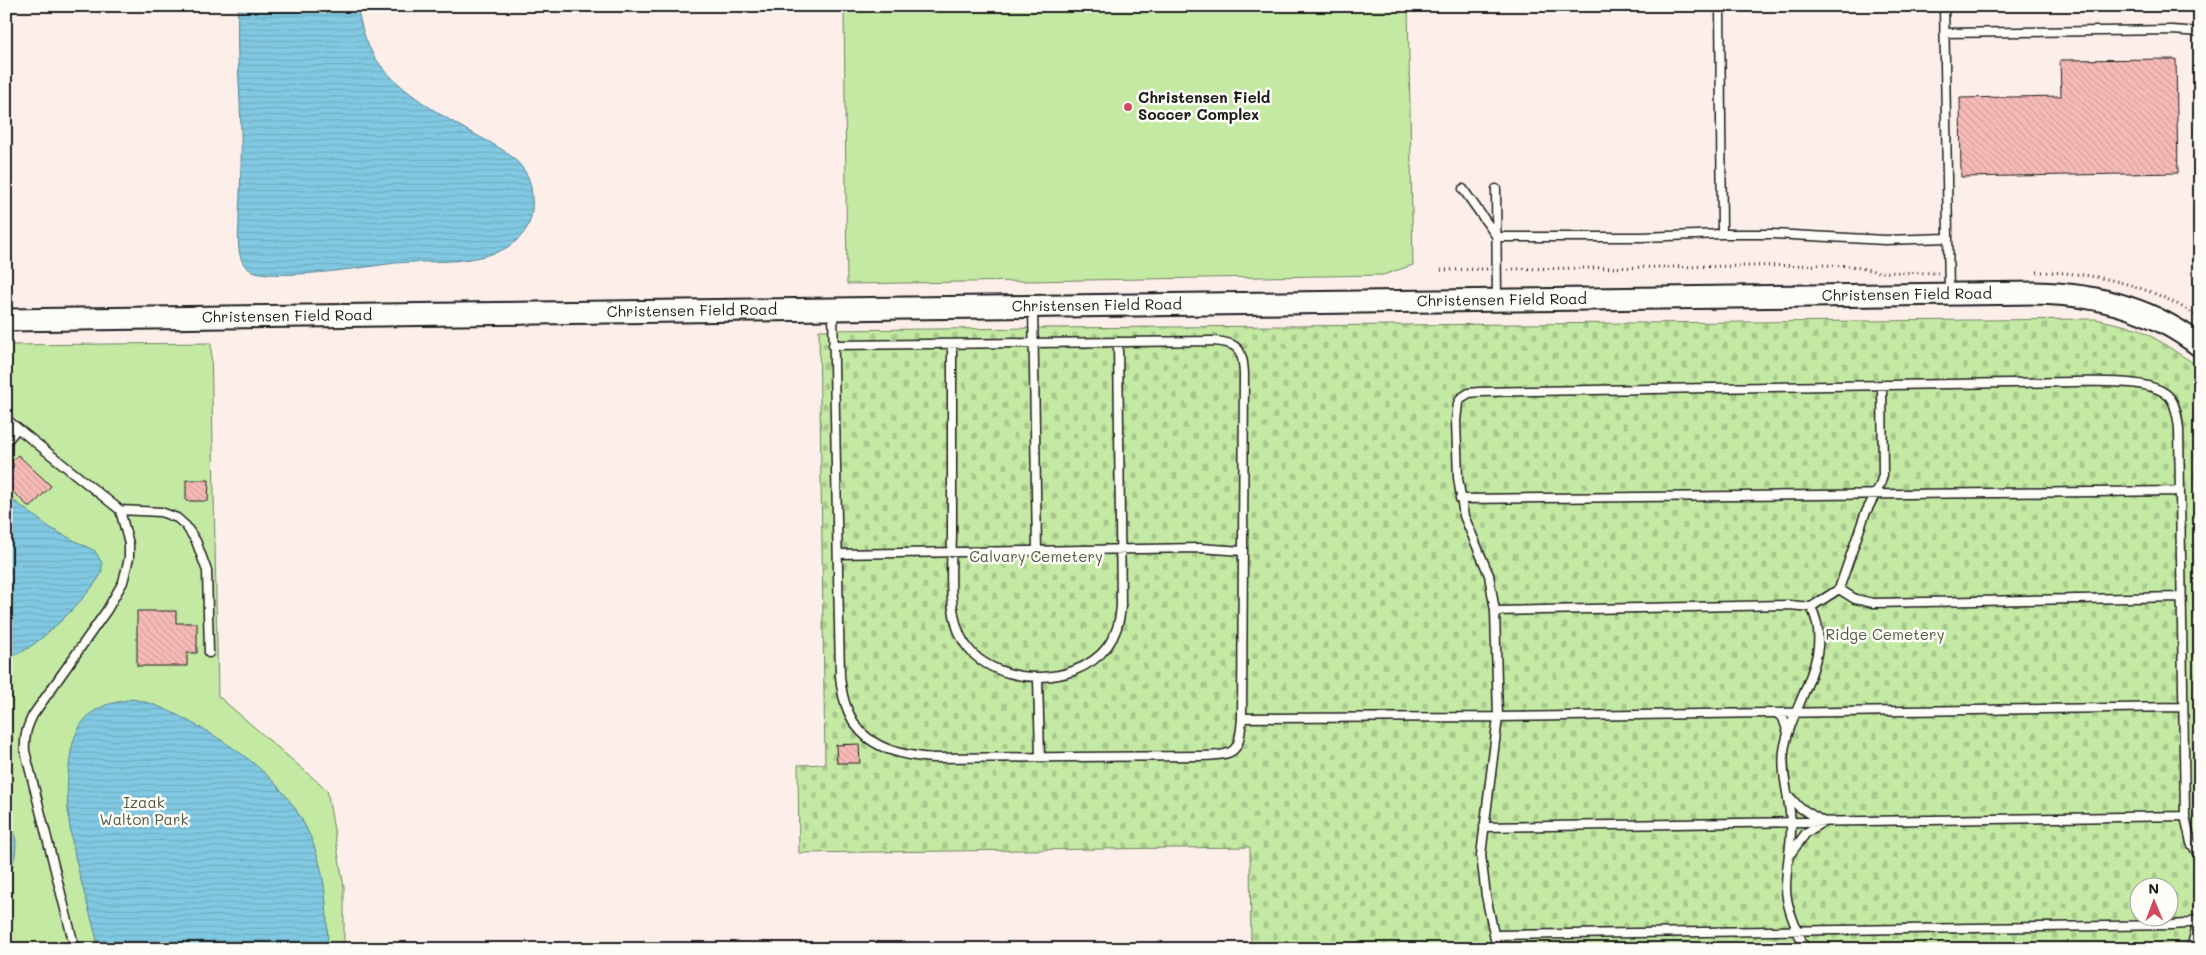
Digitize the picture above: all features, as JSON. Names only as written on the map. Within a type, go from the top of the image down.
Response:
[{"type":"street","name":"Christensen Field Road","points":[[6,320],[1497,300],[1948,284],[2079,295],[2135,309],[2182,332],[2200,346]]},
{"type":"lane","points":[[1720,6],[1722,234]]},
{"type":"lane","points":[[1944,6],[1948,284]]},
{"type":"lane","points":[[1944,33],[2172,30],[2200,32]]},
{"type":"lane","points":[[1496,189],[1497,300]]},
{"type":"lane","points":[[1463,190],[1497,237]]},
{"type":"lane","points":[[1497,237],[1642,237],[1722,234],[1791,235],[1885,240],[1948,238]]},
{"type":"lane","points":[[1033,307],[1037,550]]},
{"type":"lane","points":[[832,310],[840,682],[848,713],[864,736],[885,749],[917,757],[1227,754],[1238,747],[1242,718],[1244,374],[1241,352],[1236,346],[1221,341],[833,345]]},
{"type":"lane","points":[[952,344],[952,551],[956,622],[964,642],[980,659],[997,670],[1038,678],[1075,670],[1097,657],[1111,643],[1119,628],[1121,617],[1121,549],[1118,342]]},
{"type":"lane","points":[[1497,949],[1481,855],[1498,717],[1495,611],[1489,575],[1464,516],[1458,478],[1456,421],[1458,404],[1461,398],[1469,393],[2111,382],[2136,384],[2162,391],[2170,398],[2176,413],[2180,442],[2181,596],[2184,680],[2182,707],[2185,732],[2185,816],[2191,843],[2200,858]]},
{"type":"lane","points":[[1495,611],[1790,605],[1810,607],[1839,589],[1865,514],[1883,476],[1882,385]]},
{"type":"lane","points":[[6,419],[120,510],[161,512],[168,514],[186,526],[196,541],[206,570],[209,653]]},
{"type":"lane","points":[[6,442],[17,429]]},
{"type":"lane","points":[[1460,499],[2180,491]]},
{"type":"lane","points":[[75,949],[24,739],[26,728],[33,714],[108,610],[123,582],[129,558],[129,544],[120,510]]},
{"type":"lane","points":[[838,554],[1199,548],[1243,551]]},
{"type":"lane","points":[[1839,589],[1855,599],[1872,603],[2181,596]]},
{"type":"lane","points":[[1805,949],[1786,900],[1791,823],[1784,762],[1788,733],[1815,663],[1819,646],[1819,627],[1810,607]]},
{"type":"lane","points":[[1038,678],[1040,757]]},
{"type":"lane","points":[[1242,718],[1498,717],[2182,707]]},
{"type":"lane","points":[[1776,713],[1783,718],[1788,733]]},
{"type":"lane","points":[[1788,795],[1799,807],[1823,822]]},
{"type":"lane","points":[[1484,827],[2185,816]]},
{"type":"lane","points":[[1790,855],[1806,833],[1823,822]]},
{"type":"lane","points":[[1495,935],[2172,925],[2184,924],[2199,917]]},
{"type":"lane","points":[[2191,949],[2199,917]]},
{"type":"path","points":[[1441,270],[1824,265],[1851,266],[1948,284]]},
{"type":"path","points":[[2030,272],[2082,274],[2122,282],[2164,298],[2200,318]]},
{"type":"green space","name":"Christensen Field Soccer Complex","points":[[844,6],[1408,6],[1413,265],[1383,275],[847,284]]},
{"type":"green space","name":"Ridge Cemetery","points":[[2096,319],[2140,329],[2192,362],[2200,373],[2200,949],[1251,949],[1250,847],[799,853],[798,765],[825,764],[819,330]]},
{"type":"green space","name":"Izaak Walton Park","points":[[211,343],[218,696],[327,790],[344,887],[344,949],[6,949],[6,345]]},
{"type":"water","points":[[238,6],[357,6],[366,40],[384,70],[404,89],[428,106],[506,152],[514,158],[526,173],[532,195],[532,214],[524,233],[502,250],[470,259],[396,263],[295,274],[258,273],[247,268],[241,258],[238,244],[241,142]]},
{"type":"water","points":[[6,495],[52,529],[95,551],[102,563],[101,574],[95,583],[58,624],[29,648],[16,655],[6,657]]},
{"type":"water","points":[[132,699],[153,704],[172,712],[227,744],[261,769],[289,800],[301,818],[310,837],[321,869],[326,903],[328,949],[99,949],[80,878],[70,831],[67,783],[70,759],[77,731],[90,714],[104,706]]},
{"type":"water","points":[[6,820],[14,834],[16,850],[6,881]]},
{"type":"building","points":[[2176,59],[2178,173],[1961,177],[1960,98],[2061,96],[2060,60]]},
{"type":"building","points":[[18,455],[51,486],[30,508],[6,485],[6,470],[13,468],[12,461]]},
{"type":"building","points":[[186,480],[209,480],[208,501],[186,501]]},
{"type":"building","points":[[137,611],[176,611],[176,623],[197,623],[197,653],[187,653],[187,666],[137,666]]},
{"type":"building","points":[[859,744],[860,763],[837,763],[836,745]]},
{"type":"place","name":"Christensen Field Soccer Complex","points":[[1128,107]]},
{"type":"park label","name":"Calvary Cemetery","points":[[1036,557]]}]
